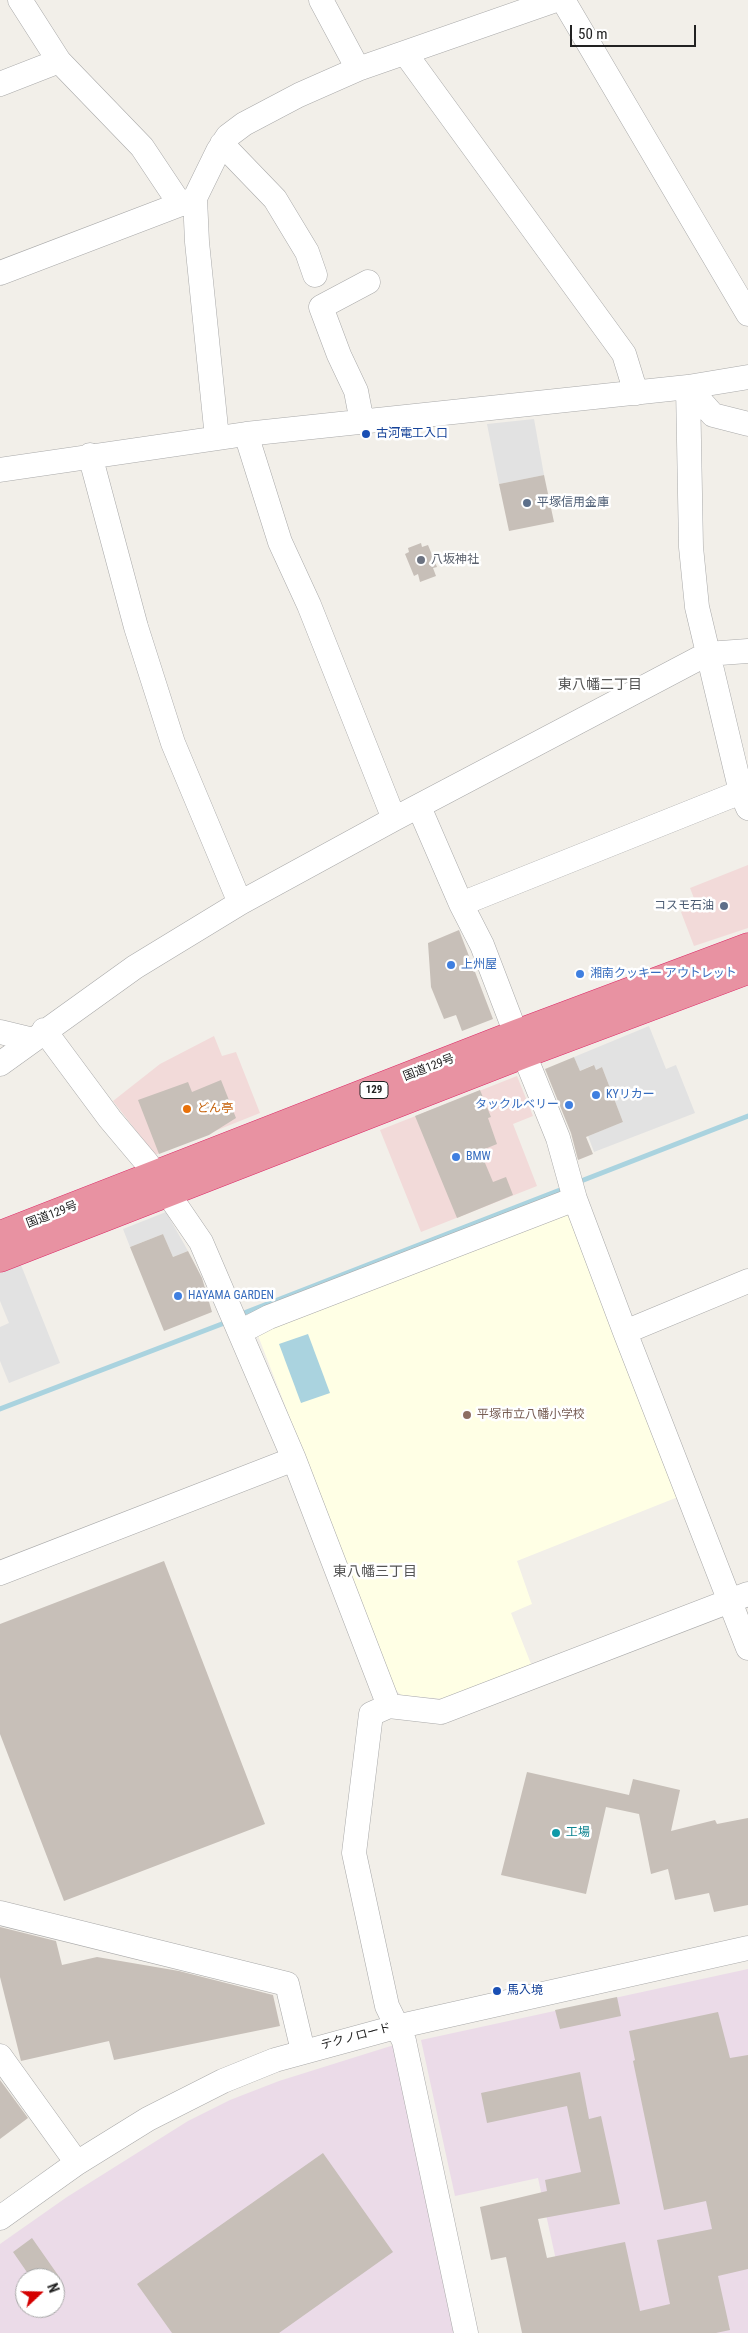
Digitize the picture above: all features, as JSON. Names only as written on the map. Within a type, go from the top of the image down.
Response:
[{"type":"highway","name":"国道129号","points":[[0,1258],[162,1184],[520,1044],[748,947]]},
{"type":"highway","name":"国道129号","points":[[520,1044],[748,970]]},
{"type":"highway","name":"国道129号","points":[[0,1235],[162,1184]]},
{"type":"street","points":[[20,0],[59,62],[142,147],[187,201],[197,242],[217,438]]},
{"type":"street","points":[[320,0],[358,69]]},
{"type":"street","points":[[0,274],[187,201],[228,136],[244,124],[299,95],[358,69],[556,0]]},
{"type":"street","points":[[564,0],[748,314]]},
{"type":"street","points":[[405,53],[624,354],[636,393]]},
{"type":"street","points":[[0,84],[59,62]]},
{"type":"street","points":[[222,144],[275,199],[307,252],[315,275]]},
{"type":"street","points":[[362,422],[356,392],[339,355],[321,307],[368,282]]},
{"type":"street","points":[[0,470],[90,455],[246,434],[636,393],[748,377]]},
{"type":"street","points":[[688,387],[714,415],[748,424]]},
{"type":"street","points":[[461,904],[745,800],[707,654],[697,607],[691,546],[688,387]]},
{"type":"street","points":[[246,434],[280,542],[309,605],[394,819]]},
{"type":"street","points":[[90,455],[136,627],[173,743],[240,903]]},
{"type":"street","points":[[0,1064],[136,967],[240,903],[394,819],[707,654],[748,651]]},
{"type":"street","points":[[418,807],[461,904],[482,945],[558,1138],[574,1199],[625,1332],[739,1598],[748,1648]]},
{"type":"street","points":[[0,1032],[39,1035],[162,1184],[201,1242],[294,1459],[389,1706]]},
{"type":"street","points":[[240,1332],[269,1317],[574,1199]]},
{"type":"street","points":[[625,1332],[748,1282]]},
{"type":"street","points":[[0,1573],[294,1459]]},
{"type":"street","points":[[466,2333],[404,2041],[387,2006],[354,1853],[371,1714],[389,1706],[441,1712],[739,1598]]},
{"type":"street","points":[[0,1913],[287,1984],[304,2051]]},
{"type":"street","name":"テクノロード","points":[[0,2218],[77,2163],[148,2119],[223,2081],[304,2051],[396,2027],[748,1948]]},
{"type":"street","points":[[0,2056],[77,2163]]},
{"type":"shaded area","points":[[534,419],[544,475],[499,484],[487,424]]},
{"type":"shaded area","points":[[748,865],[748,928],[694,946],[681,912],[697,906],[690,888]]},
{"type":"shaded area","points":[[649,1026],[666,1069],[676,1065],[695,1113],[594,1152],[588,1136],[623,1122],[602,1067],[596,1070],[593,1065],[580,1071],[574,1057]]},
{"type":"shaded area","points":[[214,1036],[222,1056],[236,1052],[260,1113],[155,1155],[113,1101],[160,1064]]},
{"type":"shaded area","name":"BMW","points":[[517,1076],[533,1116],[513,1124],[537,1186],[421,1232],[380,1130]]},
{"type":"shaded area","name":"平塚市立八幡小学校","points":[[567,1209],[678,1497],[517,1561],[532,1604],[511,1613],[531,1664],[446,1699],[401,1695],[395,1689],[257,1333]]},
{"type":"shaded area","points":[[166,1212],[188,1251],[173,1257],[163,1234],[130,1247],[123,1229]]},
{"type":"shaded area","points":[[21,1265],[60,1363],[9,1383],[0,1361],[0,1327],[9,1323],[0,1301],[0,1273]]},
{"type":"shaded area","points":[[748,1969],[748,2333],[572,2333],[538,2178],[455,2196],[421,2040]]},
{"type":"shaded area","points":[[394,2045],[456,2333],[0,2333],[0,2244],[67,2197],[188,2121],[230,2100],[279,2081]]},
{"type":"water","points":[[308,1334],[330,1393],[301,1403],[279,1344]]},
{"type":"building","name":"平塚信用金庫","points":[[544,475],[554,522],[509,531],[499,484]]},
{"type":"building","name":"八坂神社","points":[[421,543],[422,547],[428,545],[437,567],[433,568],[436,576],[420,582],[418,574],[414,576],[405,554],[409,552],[408,548]]},
{"type":"building","name":"上州屋","points":[[459,930],[493,1019],[462,1031],[456,1015],[444,1019],[431,987],[428,943]]},
{"type":"building","points":[[574,1057],[580,1071],[594,1065],[596,1070],[602,1067],[623,1122],[586,1137],[593,1154],[578,1160],[571,1133],[545,1069]]},
{"type":"building","name":"どん亭","points":[[221,1080],[236,1118],[209,1135],[159,1154],[138,1100],[188,1082],[192,1092]]},
{"type":"building","name":"BMW","points":[[480,1090],[491,1117],[488,1118],[497,1144],[480,1151],[493,1182],[506,1177],[513,1195],[457,1218],[415,1116]]},
{"type":"building","name":"HAYAMA GARDEN","points":[[163,1234],[173,1257],[188,1251],[202,1278],[212,1312],[164,1331],[130,1247]]},
{"type":"building","points":[[164,1561],[265,1824],[64,1901],[0,1734],[0,1624]]},
{"type":"building","points":[[527,1772],[629,1795],[633,1779],[680,1790],[671,1831],[715,1820],[717,1824],[748,1818],[748,1905],[714,1912],[709,1893],[675,1900],[668,1869],[651,1874],[639,1814],[606,1807],[586,1894],[501,1875]]},
{"type":"building","points":[[0,1927],[56,1941],[62,1965],[97,1957],[179,1971],[273,1995],[280,2026],[114,2060],[109,2041],[21,2061],[0,1977]]},
{"type":"building","points":[[617,1997],[621,2016],[560,2029],[555,2010]]},
{"type":"building","points":[[718,2012],[730,2058],[748,2055],[748,2269],[718,2276],[730,2330],[716,2333],[522,2333],[506,2257],[491,2260],[480,2207],[547,2191],[545,2180],[581,2172],[567,2106],[487,2123],[481,2093],[580,2072],[589,2119],[601,2116],[620,2204],[538,2219],[547,2258],[625,2242],[640,2311],[670,2304],[657,2240],[712,2229],[706,2201],[664,2210],[633,2061],[635,2060],[629,2031]]},
{"type":"building","points":[[0,2080],[28,2118],[0,2139]]},
{"type":"building","points":[[323,2153],[393,2252],[279,2333],[172,2333],[137,2284]]},
{"type":"building","points":[[32,2238],[53,2268],[24,2268],[13,2252]]},
{"type":"waterway","points":[[581,1181],[748,1116]]},
{"type":"waterway","points":[[244,1313],[560,1190]]},
{"type":"waterway","points":[[0,1409],[227,1322]]},
{"type":"place","name":"古河電工入口","points":[[366,434]]},
{"type":"place","name":"平塚信用金庫","points":[[527,503]]},
{"type":"place","name":"八坂神社","points":[[421,560]]},
{"type":"place","name":"コスモ石油","points":[[724,906]]},
{"type":"place","name":"上州屋","points":[[451,965]]},
{"type":"place","name":"湘南クッキー アウトレット","points":[[580,974]]},
{"type":"place","name":"KYリカー","points":[[596,1095]]},
{"type":"place","name":"タックルベリー","points":[[569,1105]]},
{"type":"place","name":"どん亭","points":[[187,1109]]},
{"type":"place","name":"BMW","points":[[456,1157]]},
{"type":"place","name":"HAYAMA GARDEN","points":[[178,1296]]},
{"type":"place","name":"平塚市立八幡小学校","points":[[467,1415]]},
{"type":"place","name":"工場","points":[[556,1833]]},
{"type":"place","name":"馬入境","points":[[497,1991]]},
{"type":"district","name":"東八幡二丁目","points":[[600,685]]},
{"type":"district","name":"東八幡三丁目","points":[[375,1572]]}]
